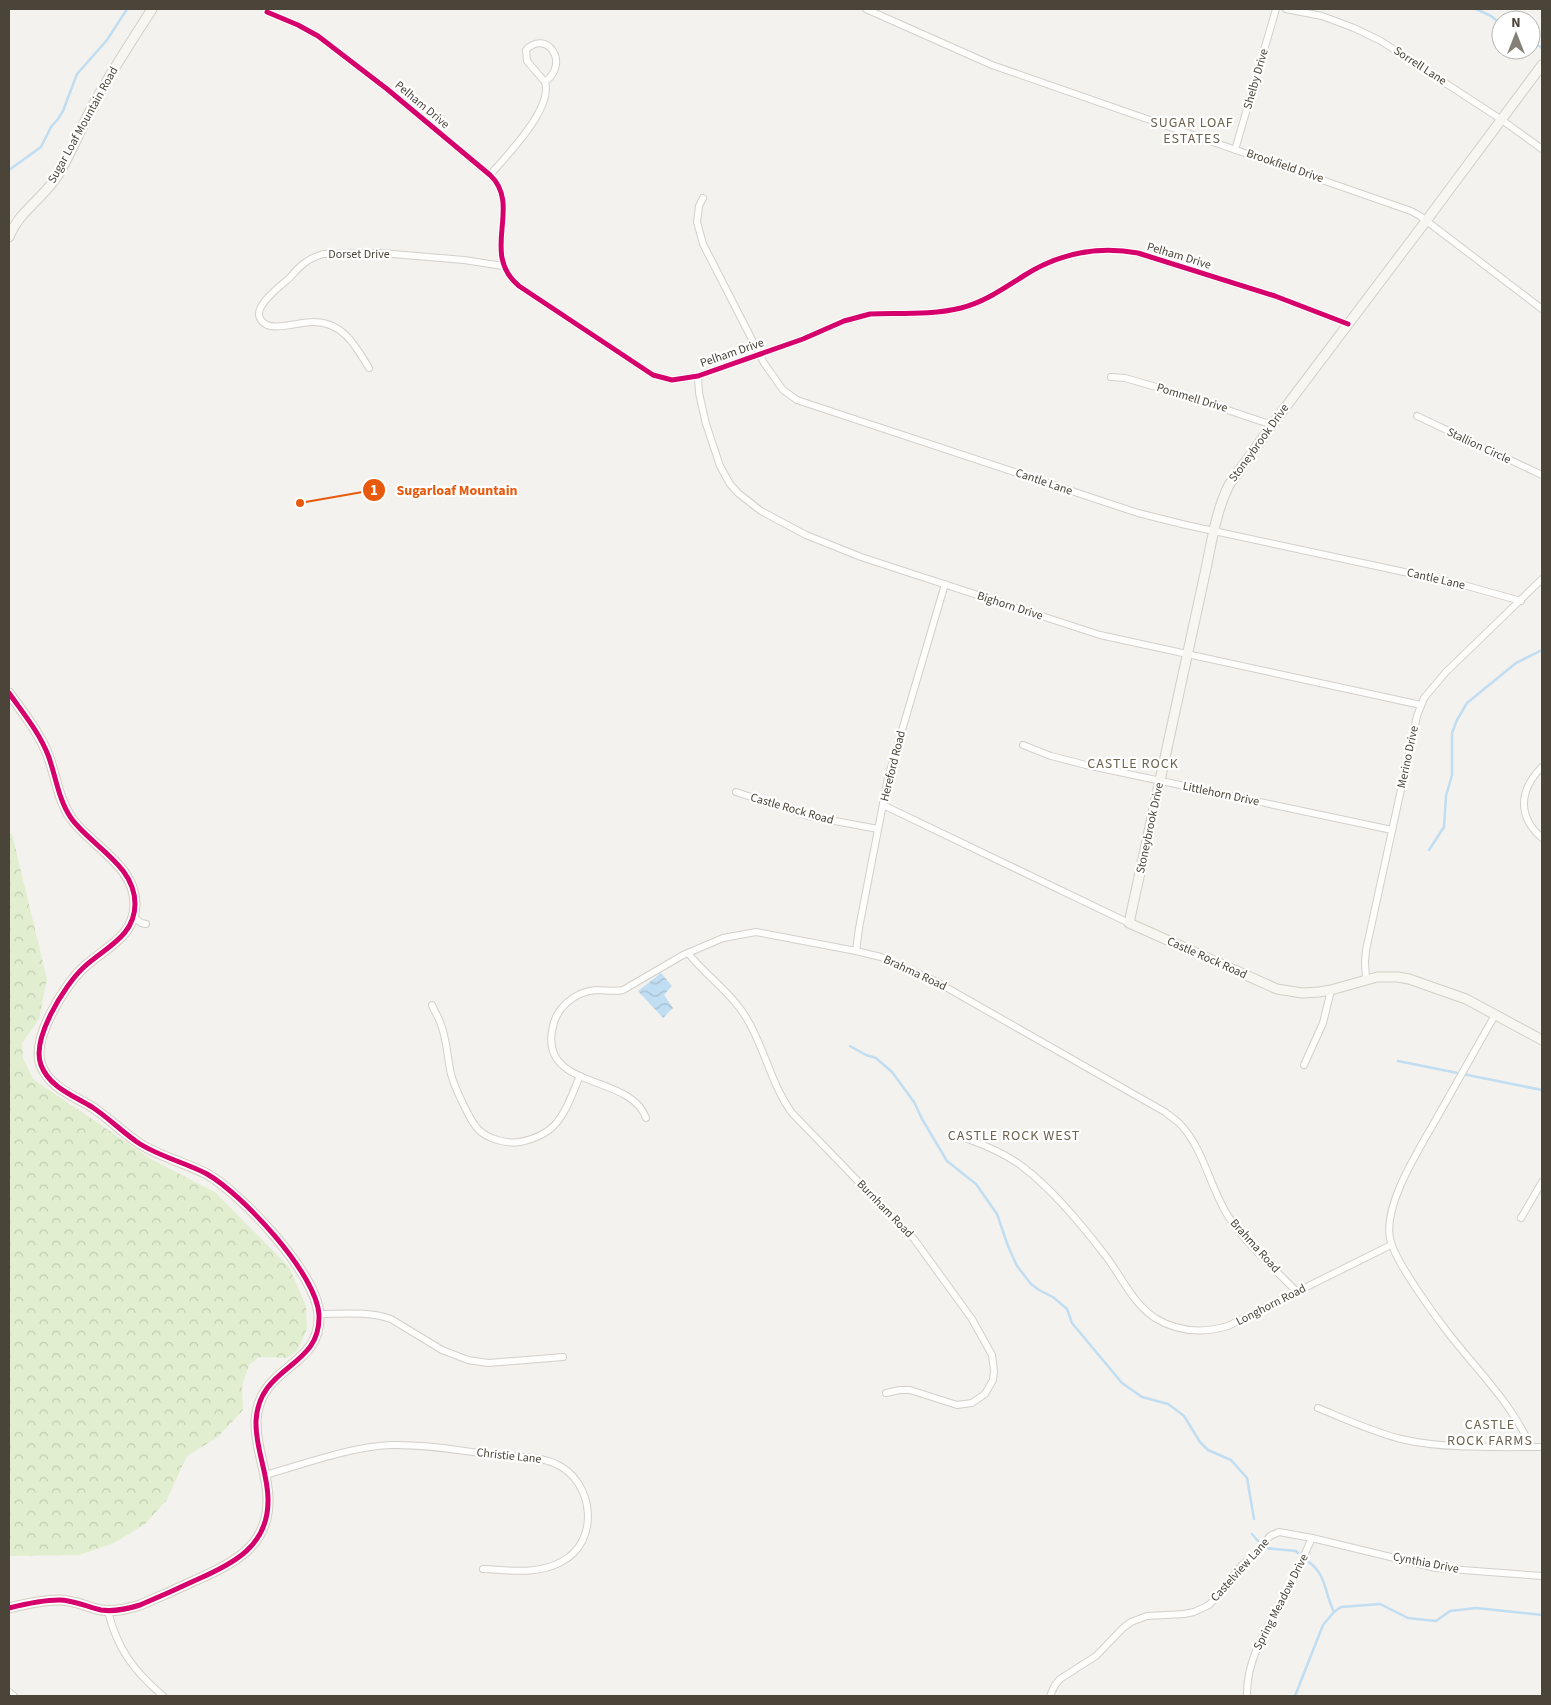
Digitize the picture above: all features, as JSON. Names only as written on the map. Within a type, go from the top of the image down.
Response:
[{"type":"street","name":"Sugar Loaf Mountain Road","points":[[9,237],[17,220],[58,175],[95,101],[152,9]]},
{"type":"street","name":"Brookfield Drive","points":[[866,9],[992,65],[1393,203],[1420,216],[1542,309]]},
{"type":"street","name":"Shelby Drive","points":[[1235,150],[1276,9]]},
{"type":"street","name":"Sorrell Lane","points":[[1286,9],[1322,16],[1381,41],[1502,120],[1542,149]]},
{"type":"street","name":"Pelham Drive","points":[[266,12],[298,25],[318,36],[387,89],[490,175],[496,181],[503,195],[501,252],[503,266],[509,276],[519,286],[653,375],[672,380],[698,376],[855,317],[870,314],[960,308],[988,297],[1039,267],[1055,260],[1071,255],[1107,250],[1138,253],[1275,296],[1348,324]]},
{"type":"street","points":[[490,175],[536,118],[546,93],[545,82],[527,61],[526,50],[533,44],[537,43],[548,46],[556,55],[557,60],[554,73],[545,82]]},
{"type":"street","name":"Stoneybrook Drive","points":[[1129,923],[1214,532],[1228,484],[1542,65]]},
{"type":"street","name":"Cantle Lane","points":[[703,198],[699,206],[698,222],[703,244],[760,354],[783,390],[797,400],[1138,513],[1214,532],[1460,584],[1521,601]]},
{"type":"street","name":"Dorset Drive","points":[[369,368],[347,334],[338,328],[330,324],[313,322],[285,326],[268,326],[262,320],[260,314],[261,306],[303,264],[323,254],[380,253],[464,260],[503,266]]},
{"type":"street","name":"Bighorn Drive","points":[[698,376],[706,424],[723,473],[738,493],[761,510],[814,539],[861,557],[1100,635],[1421,706]]},
{"type":"street","name":"Pommell Drive","points":[[1111,377],[1124,378],[1177,393],[1272,424]]},
{"type":"street","name":"Stallion Circle","points":[[1417,416],[1542,474]]},
{"type":"street","name":"Merino Drive","points":[[1366,980],[1366,950],[1409,751],[1421,706],[1431,688],[1446,672],[1542,579]]},
{"type":"street","name":"Hereford Road","points":[[856,950],[878,829],[897,745],[945,584]]},
{"type":"street","points":[[9,693],[41,740],[51,764],[64,806],[79,828],[112,858],[127,877],[135,897],[134,917],[129,928],[123,936],[82,968],[64,992],[40,1041],[39,1059],[42,1068],[52,1082],[104,1115],[127,1136],[142,1146],[206,1174],[233,1195],[271,1231],[286,1250],[308,1284],[319,1314],[319,1324],[311,1347],[296,1362],[275,1378],[267,1387],[258,1406],[256,1432],[268,1497],[266,1518],[256,1541],[240,1558],[228,1566],[140,1605],[126,1609],[108,1610],[59,1600],[9,1608]]},
{"type":"street","name":"Littlehorn Drive","points":[[1023,745],[1051,756],[1392,830]]},
{"type":"street","points":[[1542,767],[1529,784],[1524,804],[1524,811],[1530,826],[1542,838]]},
{"type":"street","name":"Castle Rock Road","points":[[736,792],[808,816],[878,829]]},
{"type":"street","name":"Castle Rock Road","points":[[883,805],[1129,923],[1277,989],[1302,993],[1331,990],[1388,976],[1409,979],[1466,999],[1542,1040]]},
{"type":"street","points":[[134,917],[141,923],[146,924]]},
{"type":"street","name":"Brahma Road","points":[[646,1118],[641,1107],[636,1102],[620,1092],[580,1076],[562,1065],[552,1050],[551,1034],[553,1025],[562,1007],[569,1000],[584,992],[594,990],[623,990],[688,953],[723,938],[756,932],[856,950],[900,964],[935,981],[1165,1112],[1181,1125],[1192,1141],[1202,1159],[1221,1205],[1230,1220],[1297,1292]]},
{"type":"street","name":"Burnham Road","points":[[688,953],[698,966],[722,987],[746,1017],[779,1093],[792,1112],[914,1239],[972,1319],[992,1355],[994,1371],[992,1380],[984,1394],[972,1403],[956,1405],[910,1390],[886,1393]]},
{"type":"street","points":[[1304,1065],[1323,1024],[1331,990]]},
{"type":"street","points":[[432,1005],[441,1023],[452,1076],[468,1112],[478,1129],[492,1138],[514,1143],[531,1140],[547,1133],[561,1119],[580,1076]]},
{"type":"street","points":[[1495,1015],[1404,1178],[1390,1217],[1389,1227],[1391,1245],[1395,1254],[1447,1332],[1507,1405],[1518,1421],[1531,1447]]},
{"type":"street","name":"Longhorn Road","points":[[965,1138],[1002,1154],[1022,1166],[1033,1176],[1092,1238],[1139,1305],[1168,1325],[1194,1331],[1219,1329],[1252,1315],[1391,1245]]},
{"type":"street","points":[[1521,1218],[1542,1182]]},
{"type":"street","points":[[319,1314],[380,1315],[391,1319],[455,1356],[482,1362],[519,1362],[563,1357]]},
{"type":"street","points":[[1318,1408],[1399,1439],[1419,1443],[1542,1448]]},
{"type":"street","name":"Christie Lane","points":[[265,1475],[345,1453],[389,1445],[549,1461],[566,1469],[580,1486],[587,1504],[586,1531],[576,1550],[562,1562],[540,1569],[524,1571],[483,1569]]},
{"type":"street","name":"Castelview Lane","points":[[1050,1696],[1060,1679],[1096,1656],[1131,1622],[1147,1616],[1189,1613],[1209,1605],[1240,1567],[1273,1534],[1282,1532],[1312,1538]]},
{"type":"street","name":"Cynthia Drive","points":[[1312,1538],[1436,1568],[1542,1576]]},
{"type":"street","name":"Spring Meadow Drive","points":[[1247,1696],[1248,1679],[1256,1649],[1293,1579],[1312,1538]]},
{"type":"street","points":[[108,1610],[115,1635],[126,1656],[142,1678],[163,1696]]},
{"type":"street","points":[[9,1692],[14,1696]]},
{"type":"green space","points":[[9,833],[12,834],[47,979],[39,1019],[22,1043],[23,1058],[33,1079],[151,1159],[216,1193],[289,1267],[306,1306],[307,1329],[297,1351],[287,1358],[259,1357],[249,1365],[242,1386],[243,1410],[218,1437],[187,1456],[166,1501],[145,1524],[114,1543],[79,1555],[9,1556]]},
{"type":"water","points":[[661,973],[672,986],[664,995],[673,1008],[663,1018],[638,991]]},
{"type":"waterway","points":[[9,170],[41,147],[51,127],[63,111],[77,74],[107,40],[127,9]]},
{"type":"waterway","points":[[1476,9],[1491,16]]},
{"type":"waterway","points":[[1429,850],[1444,827],[1446,796],[1452,775],[1452,733],[1457,720],[1467,703],[1516,663],[1542,650]]},
{"type":"waterway","points":[[850,1046],[876,1058],[892,1072],[914,1102],[947,1161],[976,1184],[997,1214],[1017,1266],[1031,1284],[1053,1297],[1067,1309],[1072,1323],[1122,1383],[1142,1397],[1168,1404],[1175,1409],[1184,1416],[1200,1442],[1208,1450],[1231,1460],[1247,1478],[1254,1519]]},
{"type":"waterway","points":[[1398,1061],[1542,1090]]},
{"type":"waterway","points":[[1252,1534],[1258,1541]]},
{"type":"waterway","points":[[1265,1548],[1296,1551],[1298,1553]]},
{"type":"waterway","points":[[1309,1562],[1319,1573],[1334,1612]]},
{"type":"waterway","points":[[1295,1696],[1323,1625],[1341,1607],[1380,1604],[1408,1618],[1436,1621],[1450,1611],[1476,1608],[1542,1615]]},
{"type":"cycle path","points":[[267,12],[318,36],[387,89],[490,175],[499,187],[503,201],[501,245],[502,259],[508,273],[519,286],[653,375],[672,380],[698,376],[803,339],[844,321],[870,314],[928,313],[961,308],[1002,290],[1038,267],[1052,261],[1094,251],[1108,250],[1138,253],[1275,296],[1348,324]]},
{"type":"cycle path","points":[[9,693],[40,738],[51,763],[60,795],[71,818],[120,867],[128,878],[133,890],[135,904],[134,915],[124,933],[75,976],[59,1000],[51,1014],[41,1041],[39,1054],[41,1065],[45,1073],[56,1085],[98,1111],[140,1144],[156,1153],[207,1174],[239,1199],[275,1237],[306,1278],[315,1298],[319,1315],[317,1333],[310,1346],[301,1357],[267,1388],[260,1402],[256,1431],[266,1480],[267,1515],[262,1529],[246,1551],[235,1560],[210,1574],[130,1608],[106,1611],[65,1600],[40,1601],[9,1608]]},
{"type":"place","name":"Sugarloaf Mountain","points":[[300,503]]},
{"type":"district","name":"SUGAR LOAF ESTATES","points":[[1192,132]]},
{"type":"district","name":"CASTLE ROCK","points":[[1133,764]]},
{"type":"district","name":"CASTLE ROCK WEST","points":[[1014,1136]]},
{"type":"district","name":"CASTLE ROCK FARMS","points":[[1490,1434]]}]
